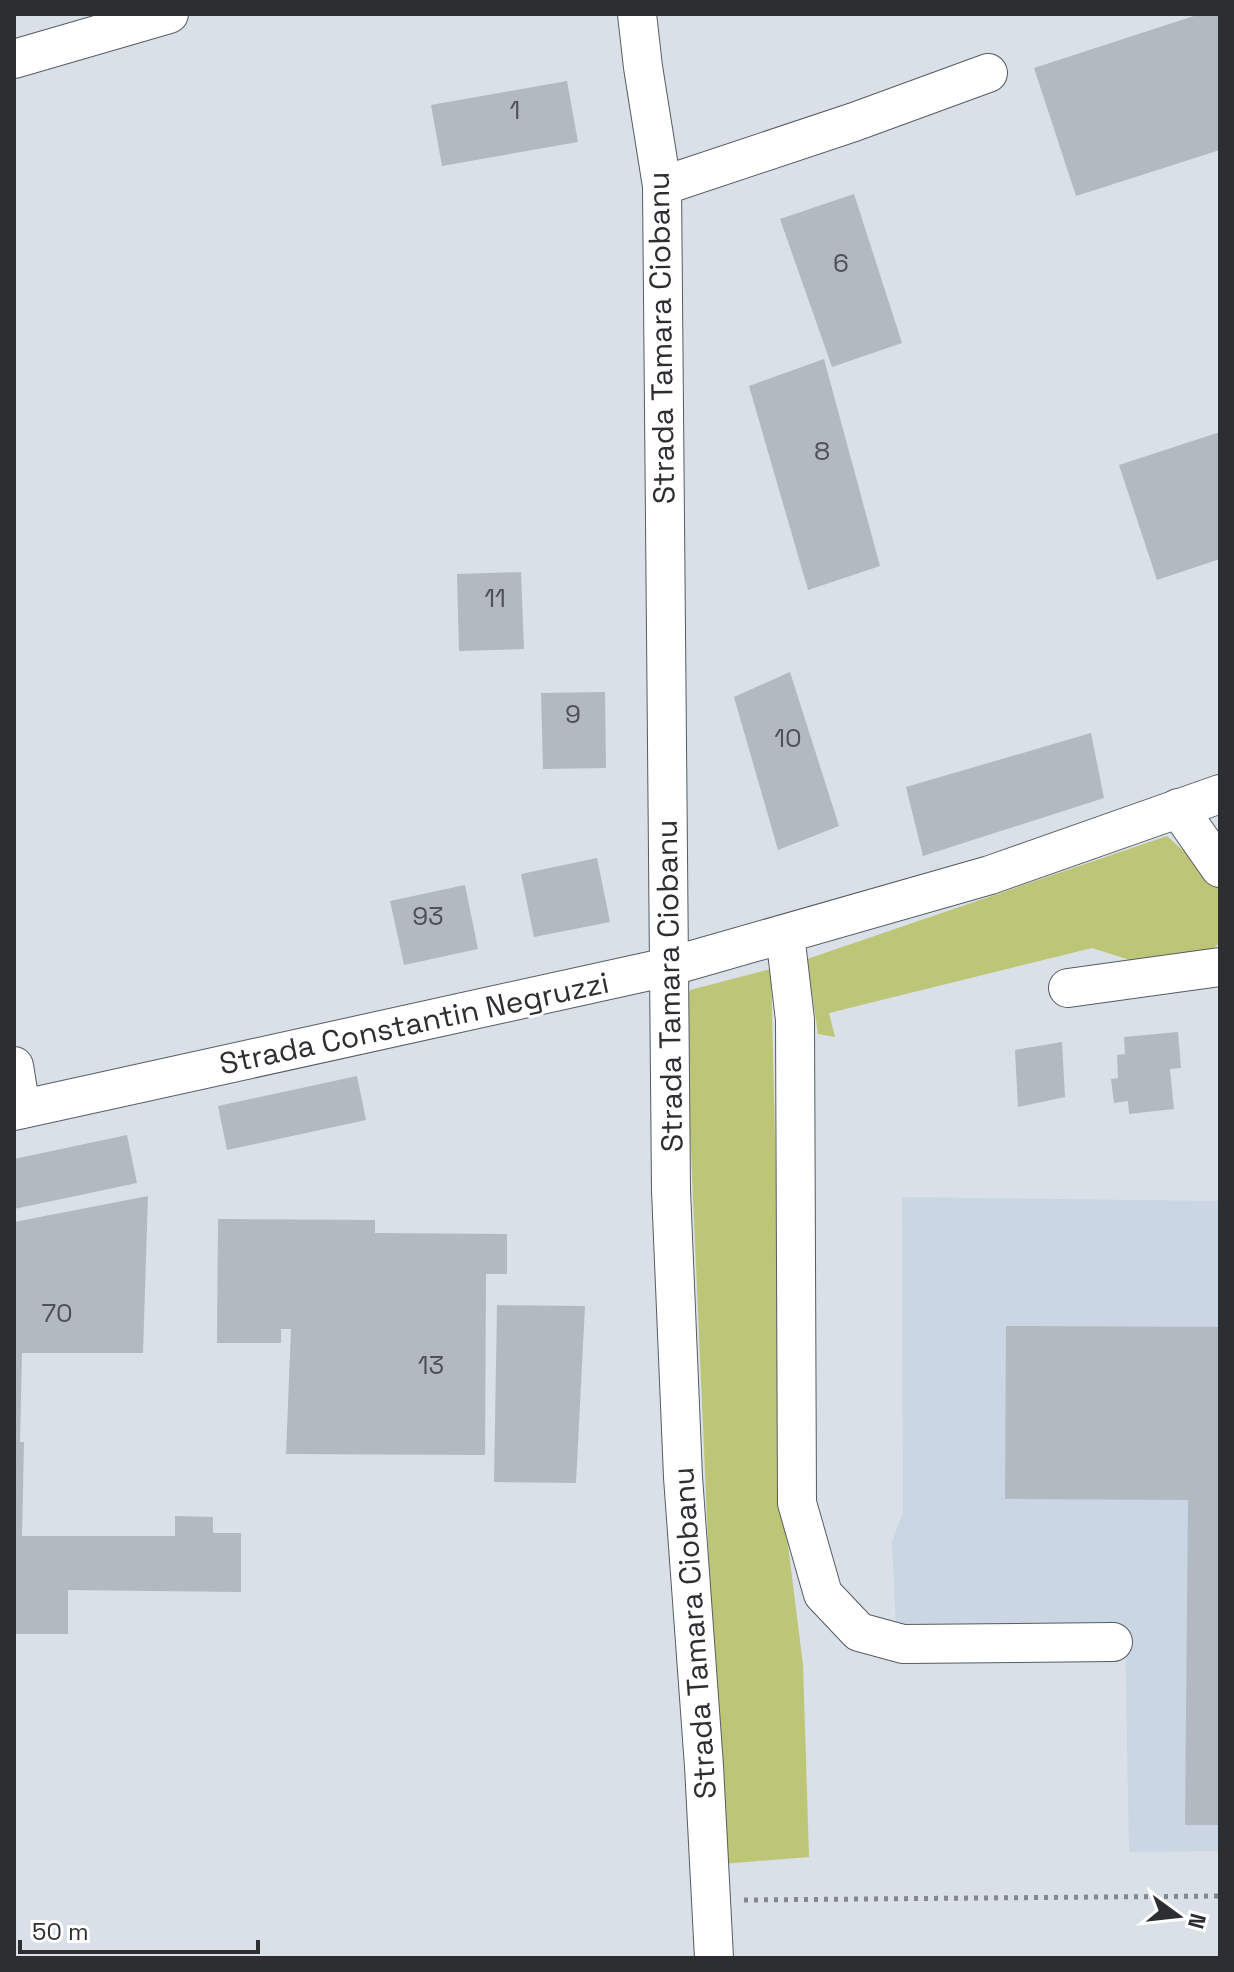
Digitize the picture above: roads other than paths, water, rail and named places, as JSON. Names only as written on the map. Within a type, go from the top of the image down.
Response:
[{"type":"street","points":[[14,59],[169,14]]},
{"type":"street","name":"Strada Tamara Ciobanu","points":[[637,14],[662,186],[671,1190],[683,1477],[714,1958]]},
{"type":"street","points":[[662,186],[854,122],[988,73]]},
{"type":"street","name":"Strada Constantin Negruzzi","points":[[18,1110],[668,967],[990,875],[1220,794]]},
{"type":"street","points":[[1178,808],[1220,868]]},
{"type":"street","points":[[785,934],[795,1020],[797,1503],[823,1594],[859,1632],[903,1644],[1113,1642]]},
{"type":"street","points":[[1068,988],[1220,967]]},
{"type":"street","points":[[14,1066],[18,1110]]}]
